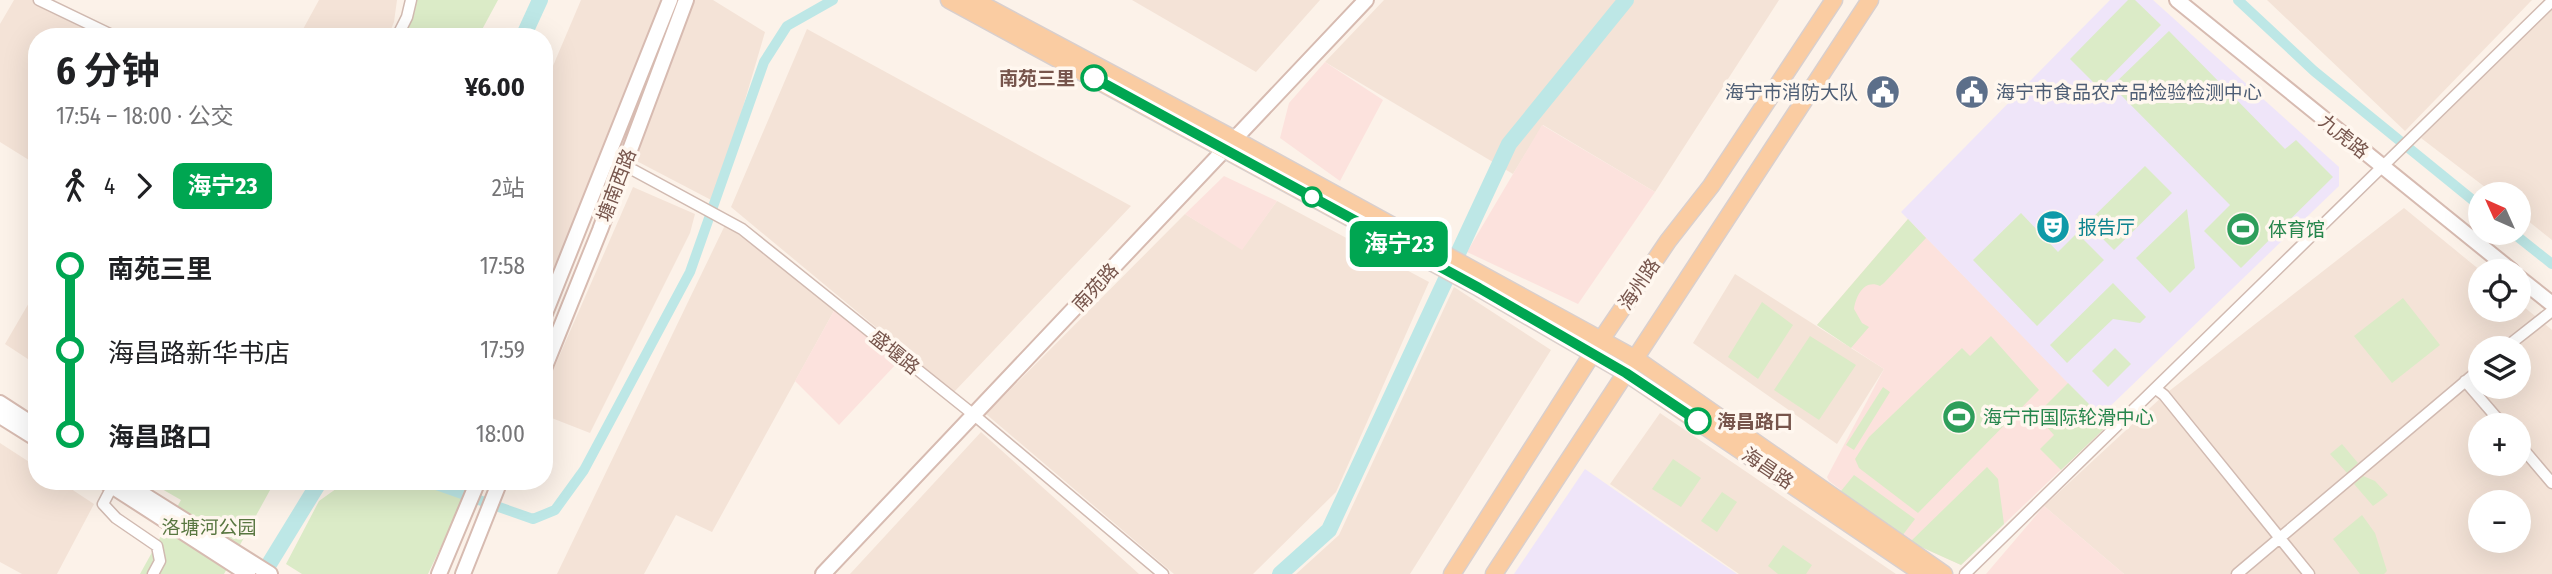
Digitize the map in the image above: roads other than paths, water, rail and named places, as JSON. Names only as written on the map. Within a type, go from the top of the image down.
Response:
[{"type":"main road","name":"海昌路","points":[[949,0],[1230,144]]},
{"type":"main road","name":"海昌路","points":[[974,0],[1597,347],[1636,359],[1944,574]]},
{"type":"main road","name":"海州路","points":[[1452,574],[1597,347],[1668,241],[1711,186],[1834,0]]},
{"type":"main road","name":"海州路","points":[[1494,574],[1870,0]]},
{"type":"main road","name":"海昌路","points":[[1597,347],[1626,373],[1923,574]]},
{"type":"street","points":[[39,0],[97,28]]},
{"type":"street","points":[[402,28],[411,0]]},
{"type":"street","name":"塘南西路","points":[[553,294],[670,0]]},
{"type":"street","name":"塘南西路","points":[[553,346],[686,0]]},
{"type":"street","name":"南苑路","points":[[824,574],[1366,0]]},
{"type":"street","name":"九虎路","points":[[2177,0],[2388,164],[2497,259]]},
{"type":"street","points":[[1965,574],[2552,1]]},
{"type":"street","name":"盛堰路","points":[[607,159],[700,204],[742,229],[974,415],[1163,574]]},
{"type":"street","points":[[2531,287],[2552,304]]},
{"type":"street","points":[[2520,336],[2552,311]]},
{"type":"street","points":[[2237,574],[2468,379]]},
{"type":"street","points":[[2465,381],[2493,413]]},
{"type":"street","points":[[2156,389],[2164,395],[2309,574]]},
{"type":"street","points":[[0,403],[28,421]]},
{"type":"street","points":[[0,416],[28,433]]},
{"type":"street","points":[[2531,458],[2552,483]]},
{"type":"street","points":[[110,490],[103,503],[116,518],[157,547],[160,561],[153,574]]},
{"type":"street","points":[[124,490],[216,547],[270,574]]},
{"type":"street","points":[[439,574],[474,490]]},
{"type":"street","points":[[463,574],[496,490]]},
{"type":"street","points":[[216,547],[248,574]]},
{"type":"waterway","points":[[527,28],[540,0]]},
{"type":"waterway","points":[[451,490],[533,519],[555,510],[584,470],[690,272],[764,62],[787,26],[833,0]]},
{"type":"waterway","points":[[1280,574],[1329,530],[1509,144],[1626,0]]},
{"type":"waterway","points":[[2238,0],[2314,71],[2468,196]]},
{"type":"waterway","points":[[2528,245],[2552,264]]},
{"type":"waterway","points":[[263,574],[314,490]]},
{"type":"place","name":"南苑三里","points":[[1094,78]]},
{"type":"place","name":"海宁市消防大队","points":[[1883,92]]},
{"type":"place","name":"海宁市食品农产品检验检测中心","points":[[1972,92]]},
{"type":"place","name":"报告厅","points":[[2053,227]]},
{"type":"place","name":"体育馆","points":[[2243,229]]},
{"type":"place","name":"海宁市国际轮滑中心","points":[[1959,417]]},
{"type":"place","name":"海昌路口","points":[[1698,421]]},
{"type":"park label","name":"洛塘河公园","points":[[209,527]]}]
